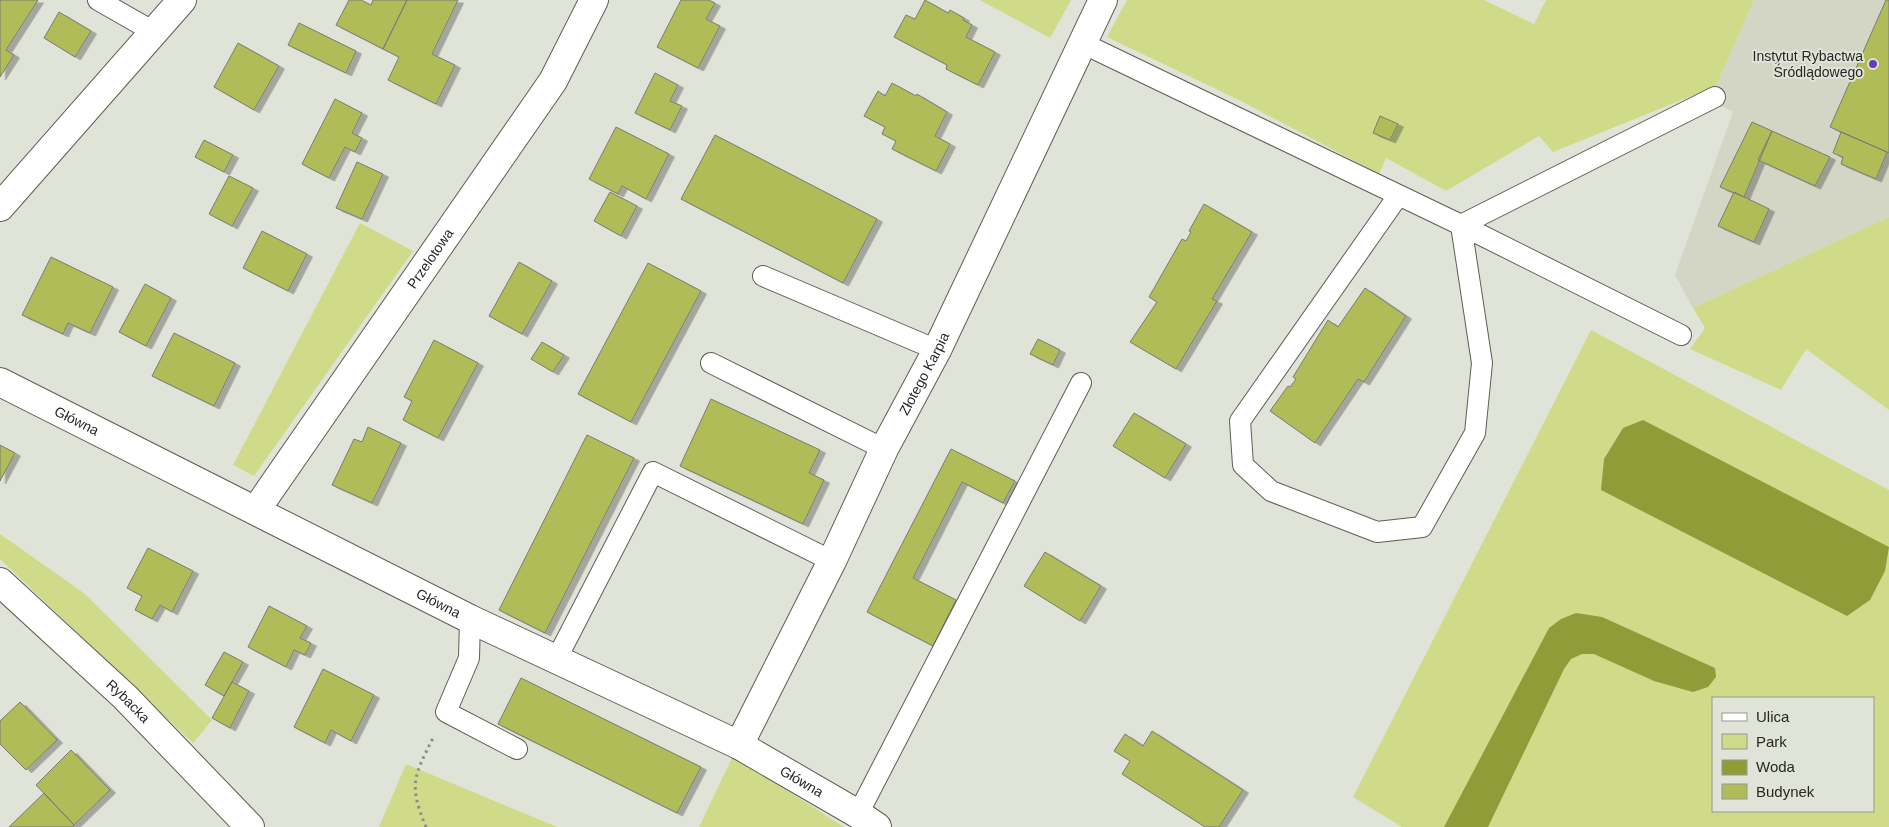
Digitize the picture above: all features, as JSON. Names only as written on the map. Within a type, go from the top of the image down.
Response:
[{"type":"street","points":[[0,207],[182,0]]},
{"type":"street","name":"Przelotowa","points":[[256,510],[553,81],[594,0]]},
{"type":"street","name":"Złotego Karpia","points":[[739,745],[832,562],[884,449],[937,350],[1103,0]]},
{"type":"street","name":"Główna","points":[[0,382],[470,619],[739,745],[868,821]]},
{"type":"street","name":"Rybacka","points":[[0,582],[125,697],[250,827]]},
{"type":"lane","points":[[98,0],[154,32]]},
{"type":"lane","points":[[1082,43],[1461,225],[1680,335]]},
{"type":"lane","points":[[1461,225],[1715,97]]},
{"type":"lane","points":[[1398,196],[1240,421],[1243,465],[1272,491],[1377,532],[1422,527],[1475,434],[1482,363],[1461,225]]},
{"type":"lane","points":[[763,276],[937,350]]},
{"type":"lane","points":[[711,363],[884,449]]},
{"type":"lane","points":[[868,821],[1081,383]]},
{"type":"lane","points":[[556,660],[653,472],[832,562]]},
{"type":"lane","points":[[470,619],[469,658],[446,712],[518,749]]},
{"type":"path","points":[[426,827],[417,805],[416,775],[420,762],[446,712]]},
{"type":"shaded area","points":[[1754,0],[1889,0],[1889,217],[1693,308],[1675,275],[1733,112],[1719,105],[1716,86]]},
{"type":"green space","points":[[980,0],[1071,0],[1050,38]]},
{"type":"green space","points":[[1127,0],[1484,0],[1534,24],[1546,0],[1754,0],[1716,86],[1553,152],[1539,136],[1446,191],[1386,158],[1379,174],[1241,101],[1107,37]]},
{"type":"green space","points":[[1889,217],[1889,410],[1806,349],[1781,390],[1690,349],[1705,328],[1693,308]]},
{"type":"green space","points":[[360,223],[413,251],[254,476],[233,465]]},
{"type":"green space","points":[[1591,330],[1889,490],[1889,827],[1402,827],[1353,797]]},
{"type":"green space","points":[[0,534],[85,594],[212,720],[193,743],[0,559]]},
{"type":"green space","points":[[733,756],[844,827],[699,827]]},
{"type":"green space","points":[[406,764],[557,827],[379,827]]},
{"type":"water","points":[[1643,420],[1889,547],[1885,571],[1870,600],[1847,616],[1601,490],[1604,459],[1623,428]]},
{"type":"water","points":[[1576,613],[1602,617],[1715,668],[1716,677],[1708,687],[1693,692],[1654,681],[1594,654],[1582,654],[1571,659],[1564,669],[1488,827],[1444,827],[1549,628],[1561,619]]},
{"type":"building","points":[[0,0],[38,0],[6,50],[14,55],[0,77]]},
{"type":"building","points":[[349,0],[361,0],[371,5],[373,0],[407,0],[383,49],[336,25]]},
{"type":"building","points":[[407,0],[458,0],[432,54],[455,65],[436,104],[388,80],[399,57],[383,49]]},
{"type":"building","points":[[681,0],[709,0],[715,3],[706,19],[720,26],[698,68],[657,47]]},
{"type":"building","points":[[925,0],[948,13],[950,10],[964,18],[963,20],[972,25],[966,37],[995,52],[978,85],[946,69],[947,65],[894,37],[906,15],[915,19]]},
{"type":"building","name":"Instytut Rybactwa Śródlądowego","points":[[1886,0],[1889,0],[1889,153],[1830,127]]},
{"type":"building","points":[[59,12],[91,31],[75,57],[44,38]]},
{"type":"building","points":[[299,23],[356,51],[346,73],[288,45]]},
{"type":"building","points":[[238,43],[279,66],[254,110],[214,87]]},
{"type":"building","points":[[655,73],[678,85],[670,101],[682,106],[670,130],[635,113]]},
{"type":"building","points":[[892,83],[916,96],[917,94],[947,112],[935,136],[950,144],[936,171],[892,149],[896,141],[882,134],[885,127],[864,116],[878,91],[885,96]]},
{"type":"building","points":[[335,99],[362,113],[352,133],[362,138],[355,152],[345,147],[329,178],[302,164]]},
{"type":"building","points":[[1380,116],[1398,124],[1390,140],[1373,133]]},
{"type":"building","points":[[1752,122],[1772,131],[1744,197],[1720,187]]},
{"type":"building","points":[[616,127],[669,154],[646,199],[622,186],[618,194],[589,179]]},
{"type":"building","points":[[1772,131],[1830,157],[1815,186],[1758,160]]},
{"type":"building","points":[[1841,132],[1887,152],[1876,179],[1841,164],[1843,157],[1833,153]]},
{"type":"building","points":[[715,135],[877,219],[843,283],[681,199]]},
{"type":"building","points":[[204,140],[233,155],[224,172],[195,157]]},
{"type":"building","points":[[357,162],[383,174],[362,219],[336,208]]},
{"type":"building","points":[[229,176],[253,188],[232,226],[209,214]]},
{"type":"building","points":[[610,192],[637,206],[621,236],[594,221]]},
{"type":"building","points":[[1734,192],[1769,209],[1754,242],[1718,226]]},
{"type":"building","points":[[1204,204],[1252,232],[1212,299],[1217,301],[1176,369],[1130,342],[1157,302],[1149,297],[1182,239],[1186,241],[1191,232],[1189,231]]},
{"type":"building","points":[[262,231],[307,254],[288,291],[243,268]]},
{"type":"building","points":[[51,257],[113,287],[90,333],[68,323],[63,334],[22,315]]},
{"type":"building","points":[[519,262],[552,281],[522,334],[489,316]]},
{"type":"building","points":[[648,263],[701,291],[631,422],[578,394]]},
{"type":"building","points":[[145,284],[171,298],[146,346],[119,332]]},
{"type":"building","points":[[1365,288],[1406,316],[1364,382],[1358,379],[1315,443],[1270,411],[1288,386],[1290,387],[1296,379],[1293,377],[1328,320],[1338,327]]},
{"type":"building","points":[[174,333],[235,363],[214,406],[152,376]]},
{"type":"building","points":[[1038,339],[1060,350],[1053,365],[1030,354]]},
{"type":"building","points":[[434,340],[478,363],[438,438],[403,420],[412,401],[404,397]]},
{"type":"building","points":[[542,342],[564,355],[553,372],[531,359]]},
{"type":"building","points":[[711,399],[820,450],[809,473],[824,480],[803,524],[680,466]]},
{"type":"building","points":[[1134,413],[1186,444],[1165,478],[1113,446]]},
{"type":"building","points":[[368,427],[401,443],[372,503],[332,485],[354,439],[362,442]]},
{"type":"building","points":[[587,435],[634,458],[545,633],[499,610]]},
{"type":"building","points":[[0,445],[15,453],[0,481]]},
{"type":"building","points":[[951,449],[1015,481],[1003,503],[962,482],[913,578],[956,600],[933,646],[867,612]]},
{"type":"building","points":[[148,548],[193,571],[172,612],[160,605],[152,619],[135,610],[142,596],[127,588]]},
{"type":"building","points":[[1045,552],[1101,586],[1080,621],[1024,586]]},
{"type":"building","points":[[269,606],[307,626],[300,638],[311,643],[305,655],[294,650],[286,667],[248,647]]},
{"type":"building","points":[[224,652],[243,662],[224,696],[205,685]]},
{"type":"building","points":[[323,669],[374,695],[351,741],[331,730],[325,743],[294,727]]},
{"type":"building","points":[[521,678],[701,767],[677,813],[498,724]]},
{"type":"building","points":[[232,682],[249,691],[230,728],[212,718]]},
{"type":"building","points":[[20,702],[57,740],[26,770],[0,744],[0,721]]},
{"type":"building","points":[[1152,731],[1243,790],[1219,827],[1205,827],[1122,774],[1130,761],[1114,751],[1125,734],[1143,746]]},
{"type":"building","points":[[71,750],[110,790],[74,825],[36,785]]},
{"type":"building","points":[[44,793],[74,825],[72,827],[9,827]]},
{"type":"place","name":"Instytut Rybactwa Śródlądowego","points":[[1873,64]]}]
